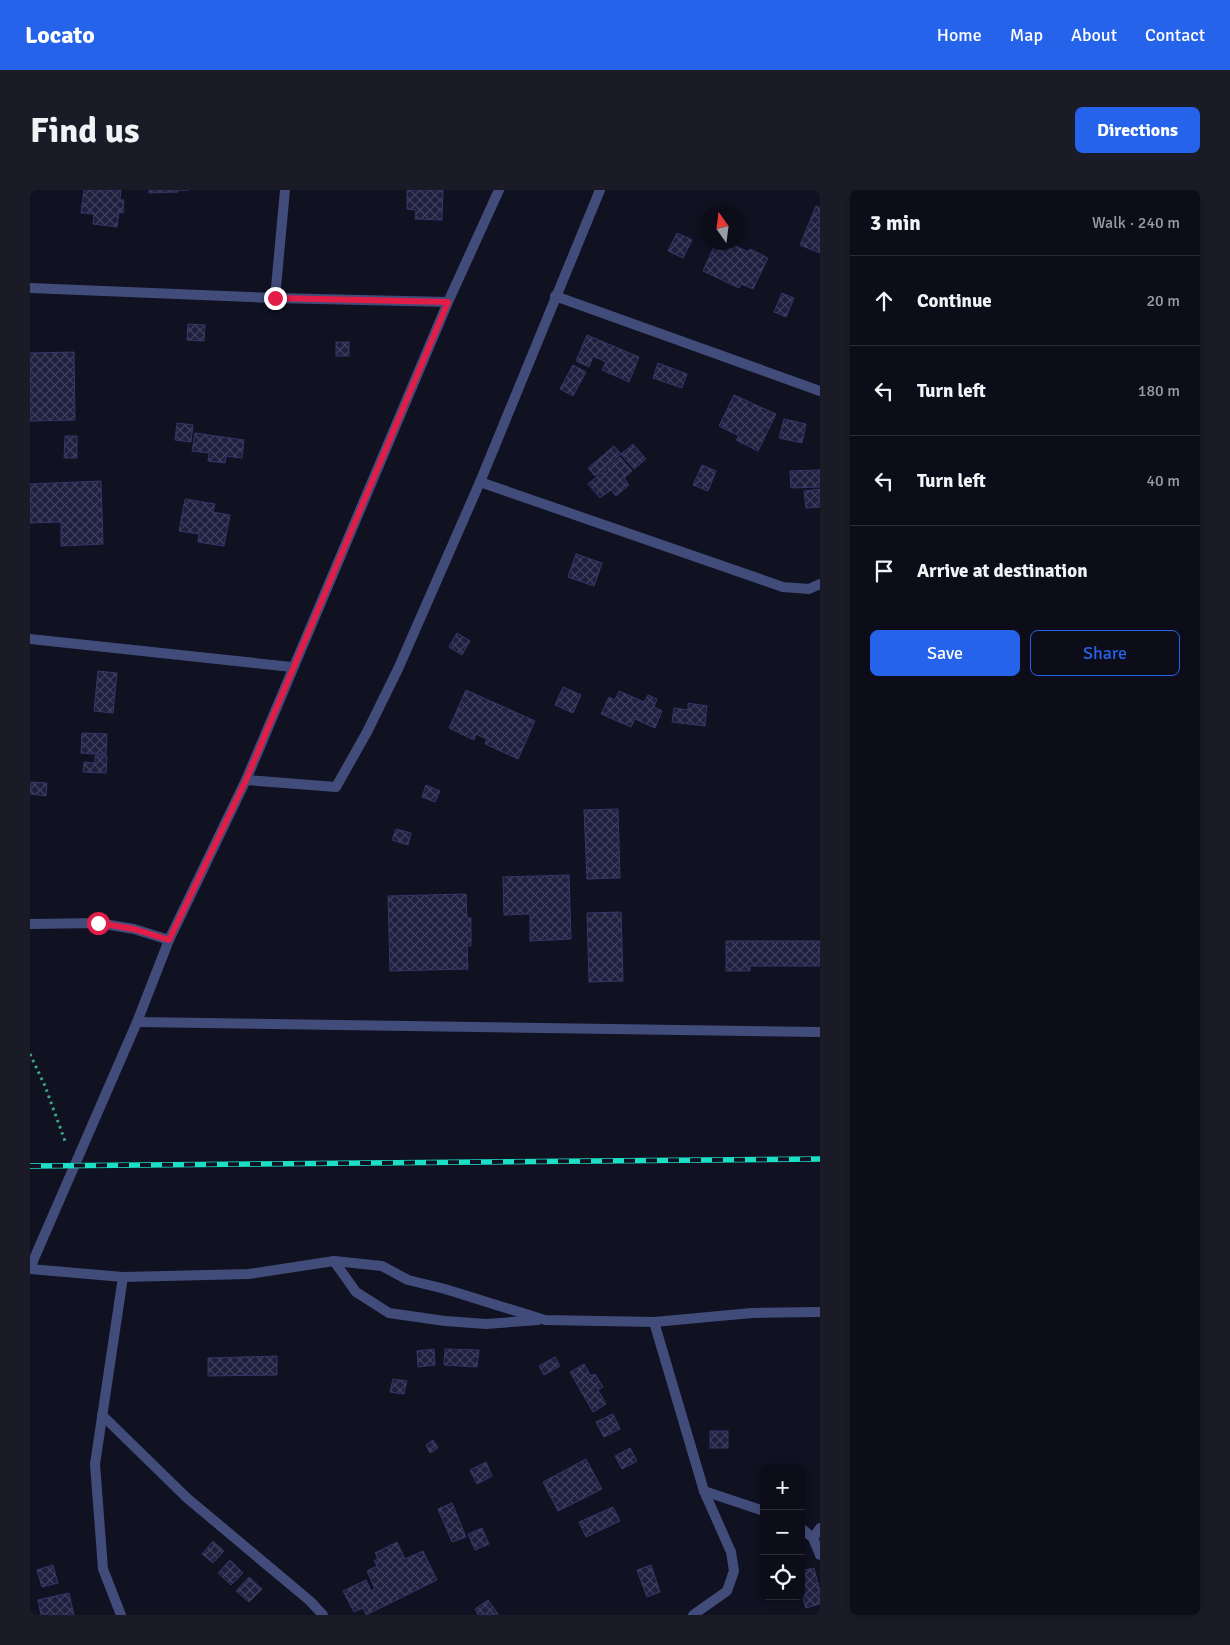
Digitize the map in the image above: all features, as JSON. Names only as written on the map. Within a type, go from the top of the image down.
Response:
[{"type":"street","points":[[275,298],[285,190]]},
{"type":"street","points":[[499,190],[448,302],[292,667],[246,780],[169,940],[136,1022],[30,1269],[122,1277],[249,1274],[334,1261],[382,1266],[408,1280],[446,1289],[546,1320]]},
{"type":"street","points":[[246,780],[336,787],[367,732],[398,670],[480,482],[600,190]]},
{"type":"street","points":[[30,288],[275,298],[448,302]]},
{"type":"street","points":[[555,296],[820,391]]},
{"type":"street","points":[[480,482],[784,587],[809,590],[820,584]]},
{"type":"street","points":[[30,639],[292,667]]},
{"type":"street","points":[[30,924],[98,923],[134,929],[169,940]]},
{"type":"street","points":[[136,1022],[820,1032]]},
{"type":"street","points":[[334,1261],[356,1292],[389,1313],[445,1321],[486,1324],[546,1320],[654,1322],[752,1313],[820,1312]]},
{"type":"street","points":[[121,1615],[103,1569],[95,1464],[122,1277]]},
{"type":"street","points":[[654,1322],[704,1491],[731,1552],[734,1571],[727,1591],[693,1615]]},
{"type":"street","points":[[102,1415],[187,1498],[310,1601],[322,1615]]},
{"type":"street","points":[[704,1491],[761,1510]]},
{"type":"street","points":[[813,1538],[820,1528]]},
{"type":"street","points":[[805,1531],[813,1538],[820,1555]]},
{"type":"path","points":[[30,1054],[45,1086],[74,1165]]},
{"type":"building","points":[[84,190],[121,190],[120,200],[124,200],[123,213],[119,212],[117,227],[93,224],[94,214],[81,213]]},
{"type":"building","points":[[149,190],[178,190],[178,192],[149,193]]},
{"type":"building","points":[[407,190],[443,190],[442,220],[415,219],[416,210],[407,209]]},
{"type":"building","points":[[816,206],[820,208],[820,253],[800,245]]},
{"type":"building","points":[[677,233],[692,240],[683,258],[668,251]]},
{"type":"building","points":[[750,249],[768,258],[753,289],[741,284],[739,288],[703,271],[712,250],[744,250],[748,252]]},
{"type":"building","points":[[782,293],[794,298],[786,317],[774,312]]},
{"type":"building","points":[[188,324],[205,325],[204,341],[187,340]]},
{"type":"building","points":[[587,335],[639,357],[629,382],[602,370],[606,362],[593,356],[589,367],[576,361]]},
{"type":"building","points":[[336,342],[349,342],[349,356],[336,356]]},
{"type":"building","points":[[74,352],[75,420],[30,421],[30,353]]},
{"type":"building","points":[[658,363],[687,374],[682,388],[653,378]]},
{"type":"building","points":[[573,365],[586,372],[573,396],[560,389]]},
{"type":"building","points":[[734,395],[776,414],[758,451],[736,440],[739,436],[719,426]]},
{"type":"building","points":[[784,419],[806,424],[802,443],[779,438]]},
{"type":"building","points":[[177,423],[193,425],[191,442],[175,440]]},
{"type":"building","points":[[195,433],[244,440],[242,458],[226,456],[225,463],[208,461],[209,453],[192,451]]},
{"type":"building","points":[[65,436],[77,436],[77,458],[64,458]]},
{"type":"building","points":[[633,444],[646,459],[634,469],[621,454]]},
{"type":"building","points":[[614,446],[621,454],[595,476],[588,468]]},
{"type":"building","points":[[620,457],[632,471],[624,478],[629,485],[616,496],[611,490],[600,498],[588,484]]},
{"type":"building","points":[[702,465],[716,471],[708,491],[693,485]]},
{"type":"building","points":[[820,470],[820,487],[791,488],[790,471]]},
{"type":"building","points":[[101,481],[103,544],[61,546],[61,522],[30,523],[30,484]]},
{"type":"building","points":[[820,489],[820,507],[806,508],[804,491]]},
{"type":"building","points":[[185,499],[215,504],[213,512],[230,515],[224,546],[198,542],[199,534],[179,531]]},
{"type":"building","points":[[576,554],[602,563],[594,586],[568,577]]},
{"type":"building","points":[[457,633],[470,641],[462,655],[449,647]]},
{"type":"building","points":[[98,671],[117,673],[113,713],[94,711]]},
{"type":"building","points":[[563,687],[581,695],[573,713],[555,705]]},
{"type":"building","points":[[466,690],[535,721],[518,759],[485,744],[487,739],[476,734],[474,740],[449,728]]},
{"type":"building","points":[[619,691],[644,702],[648,695],[657,699],[654,707],[662,711],[655,728],[635,719],[631,727],[601,714],[609,697],[615,700]]},
{"type":"building","points":[[688,703],[707,706],[705,726],[672,722],[674,708],[688,710]]},
{"type":"building","points":[[82,733],[107,734],[106,755],[81,753]]},
{"type":"building","points":[[95,756],[107,756],[106,773],[83,772],[84,762],[95,763]]},
{"type":"building","points":[[31,782],[47,783],[46,796],[30,794]]},
{"type":"building","points":[[426,785],[440,791],[435,802],[422,797]]},
{"type":"building","points":[[618,809],[620,878],[587,879],[584,810]]},
{"type":"building","points":[[396,829],[411,833],[408,845],[392,840]]},
{"type":"building","points":[[569,875],[571,939],[530,941],[530,914],[504,915],[503,877]]},
{"type":"building","points":[[466,894],[467,918],[471,918],[471,946],[467,946],[468,969],[390,971],[388,896]]},
{"type":"building","points":[[621,912],[623,981],[589,982],[587,913]]},
{"type":"building","points":[[726,941],[820,941],[820,966],[750,966],[750,971],[726,971]]},
{"type":"building","points":[[434,1349],[435,1365],[418,1367],[417,1351]]},
{"type":"building","points":[[445,1349],[479,1350],[477,1367],[444,1365]]},
{"type":"building","points":[[277,1356],[277,1375],[208,1376],[208,1358]]},
{"type":"building","points":[[555,1357],[560,1366],[544,1375],[539,1366]]},
{"type":"building","points":[[584,1364],[591,1376],[595,1374],[603,1387],[598,1390],[606,1404],[593,1412],[570,1372]]},
{"type":"building","points":[[393,1379],[407,1381],[404,1394],[390,1392]]},
{"type":"building","points":[[613,1414],[620,1429],[604,1437],[596,1422]]},
{"type":"building","points":[[710,1431],[728,1431],[728,1448],[710,1448]]},
{"type":"building","points":[[433,1440],[438,1448],[430,1453],[426,1445]]},
{"type":"building","points":[[630,1448],[637,1461],[622,1469],[615,1456]]},
{"type":"building","points":[[586,1459],[602,1489],[558,1511],[543,1482]]},
{"type":"building","points":[[486,1462],[492,1476],[477,1484],[470,1470]]},
{"type":"building","points":[[452,1503],[466,1537],[452,1542],[438,1509]]},
{"type":"building","points":[[613,1507],[620,1521],[586,1537],[579,1522]]},
{"type":"building","points":[[482,1528],[489,1544],[475,1550],[468,1534]]},
{"type":"building","points":[[213,1541],[224,1551],[213,1563],[202,1554]]},
{"type":"building","points":[[397,1542],[405,1559],[423,1551],[437,1580],[366,1615],[363,1608],[354,1612],[343,1591],[366,1580],[371,1591],[375,1589],[367,1571],[377,1566],[374,1561],[378,1559],[375,1553]]},
{"type":"building","points":[[230,1560],[243,1573],[231,1585],[218,1573]]},
{"type":"building","points":[[53,1565],[58,1583],[42,1587],[37,1570]]},
{"type":"building","points":[[651,1565],[660,1592],[647,1597],[637,1570]]},
{"type":"building","points":[[814,1568],[820,1591],[820,1604],[806,1608],[803,1600],[805,1600],[805,1570]]},
{"type":"building","points":[[249,1577],[262,1589],[249,1602],[236,1591]]},
{"type":"building","points":[[69,1593],[74,1615],[41,1615],[38,1600]]},
{"type":"building","points":[[488,1600],[498,1614],[478,1615],[475,1609]]},
{"type":"railway","points":[[30,1166],[820,1159]]},
{"type":"route","points":[[98,923],[134,929],[169,940],[246,780],[292,667],[448,302],[275,298]]}]
